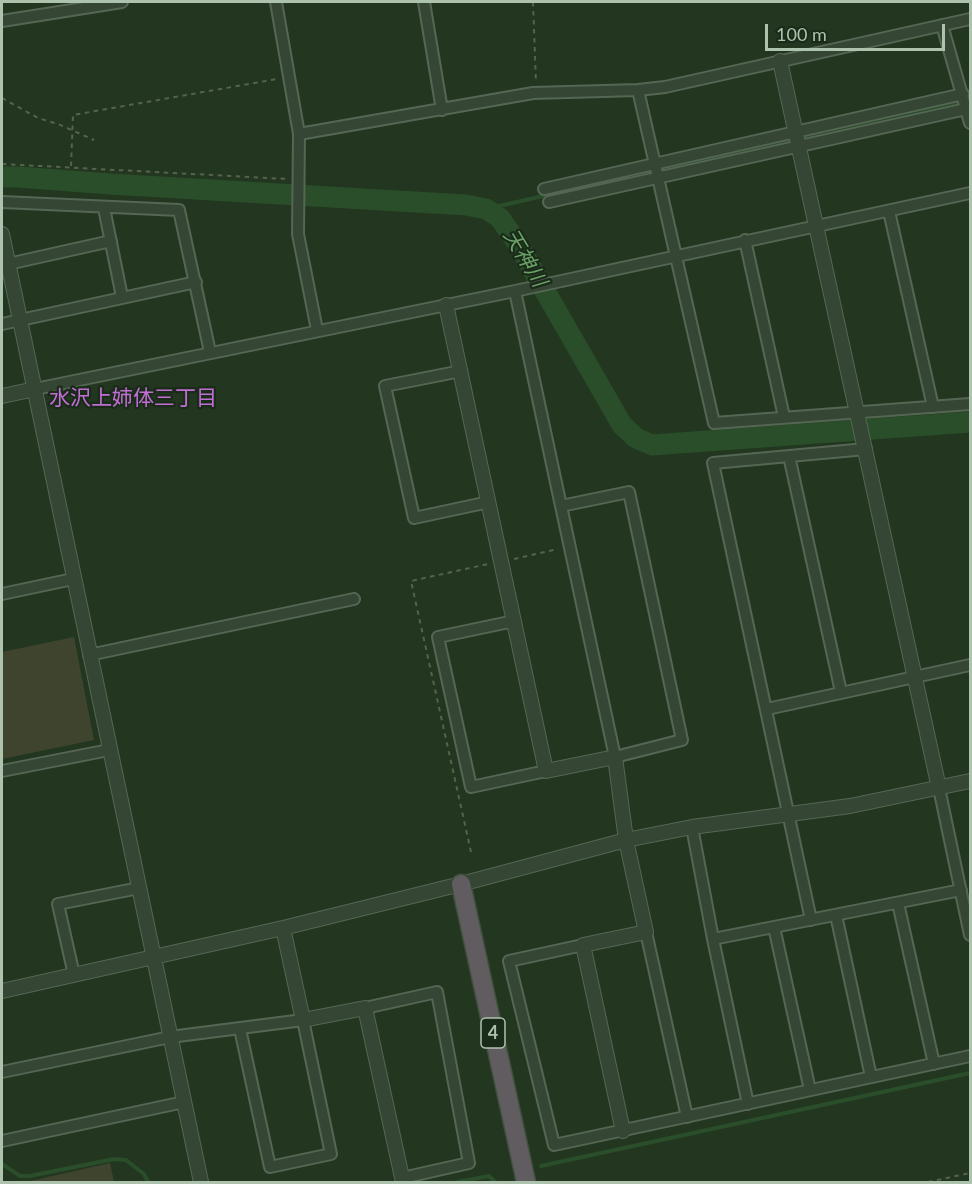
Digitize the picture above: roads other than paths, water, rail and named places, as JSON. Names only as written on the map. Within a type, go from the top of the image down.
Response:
[{"type":"highway","name":"4","points":[[461,884],[525,1182]]},
{"type":"street","points":[[2,21],[122,2]]},
{"type":"street","points":[[276,2],[299,134],[298,234],[317,330]]},
{"type":"street","points":[[424,2],[442,110]]},
{"type":"street","points":[[299,134],[536,93],[665,87],[970,19]]},
{"type":"street","points":[[942,26],[970,123]]},
{"type":"street","points":[[780,62],[859,413],[970,935]]},
{"type":"street","points":[[638,90],[714,423],[970,404]]},
{"type":"street","points":[[549,202],[657,177],[963,94]]},
{"type":"street","points":[[544,189],[654,164],[966,109]]},
{"type":"street","points":[[2,396],[515,291],[970,192]]},
{"type":"street","points":[[2,202],[179,210],[210,352]]},
{"type":"street","points":[[104,208],[122,297]]},
{"type":"street","points":[[889,211],[933,406]]},
{"type":"street","points":[[2,234],[201,1182]]},
{"type":"street","points":[[745,240],[784,417]]},
{"type":"street","points":[[8,264],[111,242]]},
{"type":"street","points":[[2,324],[196,282]]},
{"type":"street","points":[[515,291],[615,757],[626,840],[687,1117]]},
{"type":"street","points":[[446,305],[546,771]]},
{"type":"street","points":[[460,371],[385,386],[414,518],[489,502]]},
{"type":"street","points":[[812,920],[713,463],[866,449]]},
{"type":"street","points":[[789,456],[841,692]]},
{"type":"street","points":[[514,621],[438,637],[471,787],[615,757],[682,740],[629,492],[561,506]]},
{"type":"street","points":[[2,594],[73,579]]},
{"type":"street","points":[[89,655],[354,599]]},
{"type":"street","points":[[766,709],[970,665]]},
{"type":"street","points":[[2,771],[109,750]]},
{"type":"street","points":[[2,991],[283,928],[626,840],[692,827],[789,816],[850,806],[970,781]]},
{"type":"street","points":[[692,827],[712,939],[748,1104]]},
{"type":"street","points":[[74,975],[58,904],[139,888]]},
{"type":"street","points":[[712,939],[961,890]]},
{"type":"street","points":[[898,903],[934,1064]]},
{"type":"street","points":[[836,915],[871,1077]]},
{"type":"street","points":[[774,927],[810,1090]]},
{"type":"street","points":[[240,1029],[270,1167],[332,1154],[283,928]]},
{"type":"street","points":[[646,932],[509,961],[555,1145],[970,1056]]},
{"type":"street","points":[[583,945],[623,1131]]},
{"type":"street","points":[[2,1072],[170,1037],[303,1020],[437,992],[469,1163],[402,1180],[365,1008]]},
{"type":"street","points":[[2,1141],[184,1102]]},
{"type":"waterway","points":[[486,209],[970,99]]},
{"type":"waterway","name":"天神川","points":[[2,177],[466,205],[486,209],[500,218],[518,244],[622,425],[636,438],[652,445],[970,422]]},
{"type":"waterway","points":[[541,1166],[970,1073]]},
{"type":"waterway","points":[[2,1164],[20,1176],[30,1176],[114,1159],[126,1160],[144,1174],[148,1182]]},
{"type":"waterway","points":[[457,1182],[489,1176],[495,1182]]},
{"type":"district","name":"水沢上姉体三丁目","points":[[133,398]]}]
